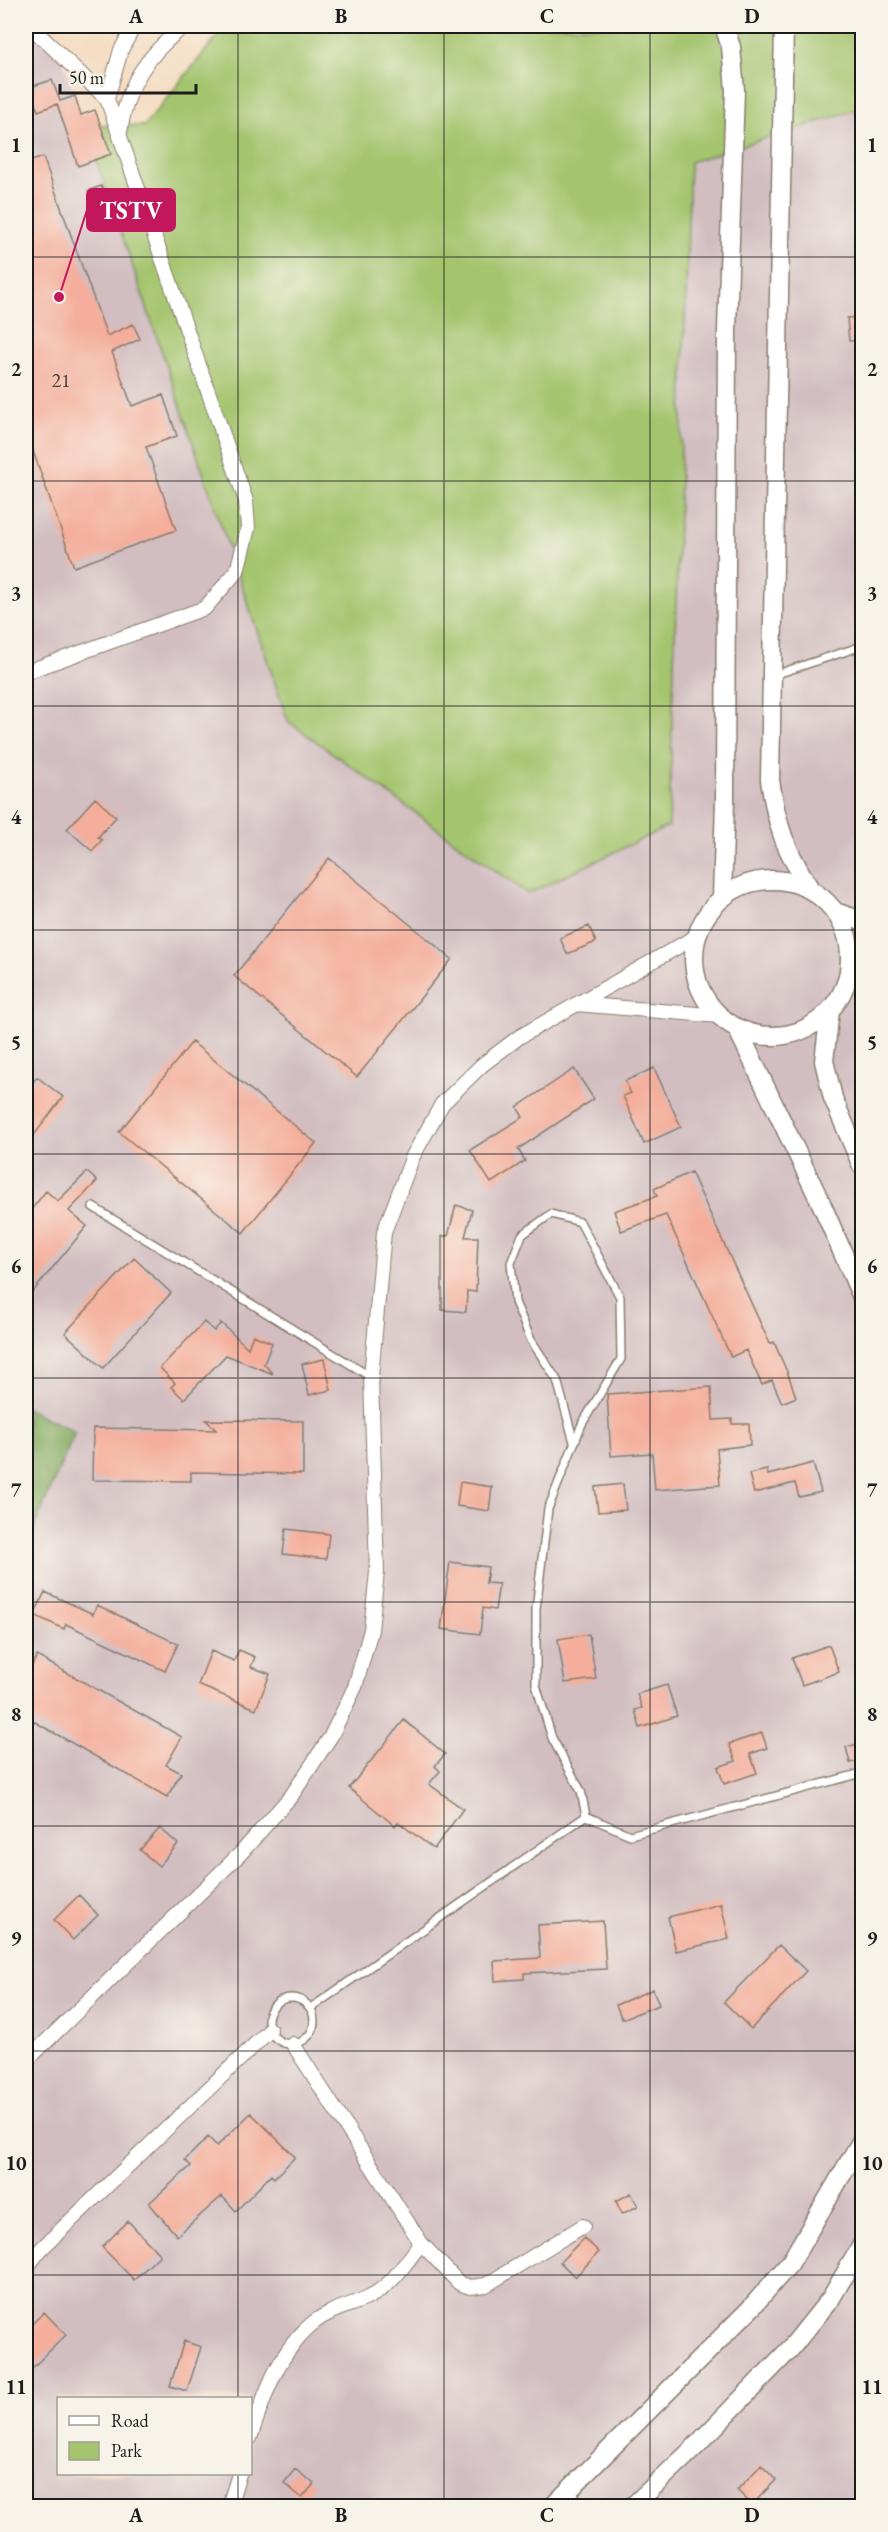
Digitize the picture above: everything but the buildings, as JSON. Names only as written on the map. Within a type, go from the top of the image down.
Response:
[{"type":"street","points":[[26,672],[205,608],[237,571],[249,528],[246,501],[107,99],[30,26]]},
{"type":"street","points":[[107,99],[121,50],[134,26]]},
{"type":"street","points":[[119,134],[124,105],[144,65],[161,43],[184,26]]},
{"type":"street","points":[[722,898],[725,801],[727,330],[735,90],[731,47],[724,26]]},
{"type":"street","points":[[784,26],[770,780],[775,816],[787,852],[810,889]]},
{"type":"street","points":[[764,880],[788,881],[810,889],[826,901],[835,912],[847,936],[850,962],[844,988],[830,1011],[809,1027],[786,1035],[761,1035],[737,1028],[720,1016],[706,999],[698,980],[694,959],[697,936],[706,915],[722,898],[742,886],[764,880]]},
{"type":"street","points":[[835,912],[862,921]]},
{"type":"street","points":[[26,2061],[241,1853],[292,1795],[331,1736],[356,1687],[371,1630],[376,1572],[371,1377],[384,1232],[413,1156],[442,1104],[482,1065],[519,1037],[697,936]]},
{"type":"street","points":[[844,988],[862,978]]},
{"type":"street","points":[[576,1004],[720,1016]]},
{"type":"street","points":[[830,1011],[824,1061],[833,1098],[862,1166]]},
{"type":"street","points":[[737,1028],[821,1203],[862,1297]]},
{"type":"street","points":[[26,2268],[42,2248],[270,2030]]},
{"type":"street","points":[[293,2044],[421,2243],[459,2283],[470,2287],[486,2285],[583,2226]]},
{"type":"street","points":[[553,2506],[751,2308],[790,2263],[862,2140]]},
{"type":"street","points":[[252,2432],[267,2387],[283,2357],[313,2323],[332,2311],[368,2297],[392,2282],[421,2243]]},
{"type":"street","points":[[633,2506],[694,2448],[791,2348],[831,2298],[862,2246]]},
{"type":"street","points":[[229,2506],[239,2475]]},
{"type":"lane","points":[[773,675],[862,646]]},
{"type":"lane","points":[[93,1207],[371,1377]]},
{"type":"lane","points":[[574,1442],[557,1380],[531,1340],[515,1302],[511,1263],[522,1235],[551,1214],[580,1221],[620,1297],[621,1359],[582,1424],[548,1509],[536,1609],[536,1685],[552,1738],[581,1791],[586,1816]]},
{"type":"lane","points":[[586,1816],[630,1835],[862,1773]]},
{"type":"lane","points":[[310,2008],[586,1816]]},
{"type":"lane","points":[[298,1998],[310,2008],[314,2023],[312,2031],[300,2042],[293,2044],[277,2039],[270,2030],[268,2018],[270,2010],[282,1999],[298,1998]]},
{"type":"shaded area","points":[[26,26],[51,26],[288,721],[669,826],[690,162],[862,108],[862,2506],[26,2506],[26,1546],[75,1432],[26,1408]]},
{"type":"green space","points":[[234,26],[862,26],[862,108],[690,162],[669,826],[528,894],[288,721],[84,124],[144,126],[224,28]]},
{"type":"green space","points":[[26,1408],[75,1432],[26,1546]]},
{"type":"place","name":"TSTV","points":[[59,297]]}]
